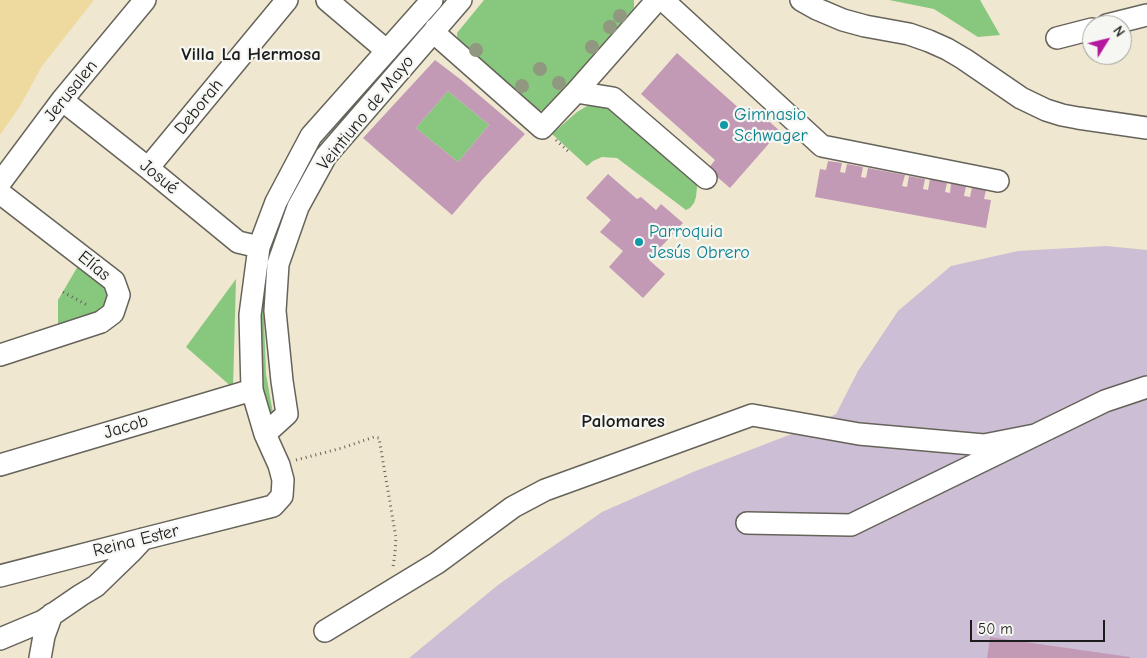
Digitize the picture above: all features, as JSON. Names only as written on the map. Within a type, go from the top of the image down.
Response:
[{"type":"street","name":"Jerusalen","points":[[0,183],[62,100],[145,0]]},
{"type":"street","name":"Deborah","points":[[148,168],[287,0]]},
{"type":"street","points":[[327,0],[387,51]]},
{"type":"street","name":"Veintiuno de Mayo","points":[[273,506],[282,496],[283,480],[279,465],[265,434],[252,390],[250,316],[259,247],[276,202],[312,136],[432,0]]},
{"type":"street","name":"Veintiuno de Mayo","points":[[265,434],[286,414],[275,311],[278,264],[298,206],[326,156],[461,0]]},
{"type":"street","points":[[435,29],[440,38],[542,128],[657,0]]},
{"type":"street","points":[[663,0],[822,146],[998,181]]},
{"type":"street","points":[[801,0],[843,20],[908,34],[929,41],[964,59],[1021,98],[1046,110],[1070,116],[1147,128]]},
{"type":"street","points":[[1132,18],[1147,14]]},
{"type":"street","points":[[1057,38],[1082,32]]},
{"type":"street","points":[[576,92],[613,98],[706,178]]},
{"type":"street","name":"Josué","points":[[62,100],[238,242],[259,247]]},
{"type":"street","name":"Elías","points":[[0,193],[114,281],[118,295],[113,313],[101,322]]},
{"type":"street","points":[[0,355],[101,322]]},
{"type":"street","points":[[747,522],[851,525],[1105,400],[1147,387]]},
{"type":"street","name":"Jacob","points":[[0,465],[252,390]]},
{"type":"street","points":[[325,631],[437,563],[513,507],[545,490],[752,414],[859,434],[984,444],[1035,435]]},
{"type":"street","name":"Reina Ester","points":[[0,576],[273,506]]},
{"type":"street","points":[[0,639],[43,620],[96,586],[143,539]]},
{"type":"street","points":[[40,658],[44,636],[52,614]]},
{"type":"path","points":[[62,292],[93,309],[101,322]]},
{"type":"path","points":[[279,465],[342,448],[374,437],[379,438],[396,538],[388,593]]},
{"type":"shaded area","points":[[1106,246],[1147,250],[1147,658],[409,658],[498,585],[602,512],[693,472],[802,430],[836,414],[858,371],[898,311],[951,266],[1018,251]]},
{"type":"green space","points":[[484,0],[634,0],[634,8],[545,110],[531,112],[458,48],[457,33]]},
{"type":"green space","points":[[889,0],[980,0],[1000,35],[978,37],[934,9]]},
{"type":"green space","points":[[385,73],[324,152],[270,281],[264,319],[266,374],[274,419],[272,422],[261,392],[256,320],[265,266],[273,236],[285,207],[318,147]]},
{"type":"green space","points":[[448,91],[489,125],[458,162],[416,128]]},
{"type":"green space","points":[[599,103],[610,104],[695,177],[696,197],[690,208],[686,210],[617,158],[602,157],[587,166],[552,134],[577,112],[587,106]]},
{"type":"green space","points":[[78,266],[107,287],[111,298],[108,309],[58,333],[58,300]]},
{"type":"green space","points":[[236,279],[233,388],[186,347]]},
{"type":"sand","points":[[0,0],[94,0],[42,66],[20,106],[0,135]]},
{"type":"building","name":"Gimnasio Schwager","points":[[677,53],[750,118],[757,111],[780,131],[730,188],[708,169],[715,160],[641,94]]},
{"type":"building","points":[[435,60],[525,134],[452,215],[363,138]],"holes":[[[448,91],[489,125],[458,162],[416,128]]]},
{"type":"building","points":[[828,161],[842,163],[840,172],[845,173],[847,164],[863,167],[861,177],[866,178],[868,168],[905,175],[902,186],[907,187],[909,176],[925,179],[923,189],[928,190],[930,179],[947,183],[945,192],[950,193],[951,183],[966,186],[964,196],[970,197],[972,187],[986,190],[984,199],[991,200],[986,228],[815,197],[820,169],[826,170]]},
{"type":"building","name":"Parroquia Jesús Obrero","points":[[608,174],[637,199],[641,197],[656,210],[661,204],[683,223],[649,260],[665,274],[643,298],[609,267],[623,251],[600,232],[611,220],[586,198]]},
{"type":"building","points":[[990,637],[1130,657],[1130,658],[987,658]]},
{"type":"place","name":"Gimnasio Schwager","points":[[724,125]]},
{"type":"place","name":"Parroquia Jesús Obrero","points":[[639,242]]},
{"type":"district","name":"Villa La Hermosa","points":[[251,55]]},
{"type":"district","name":"Palomares","points":[[623,422]]}]
